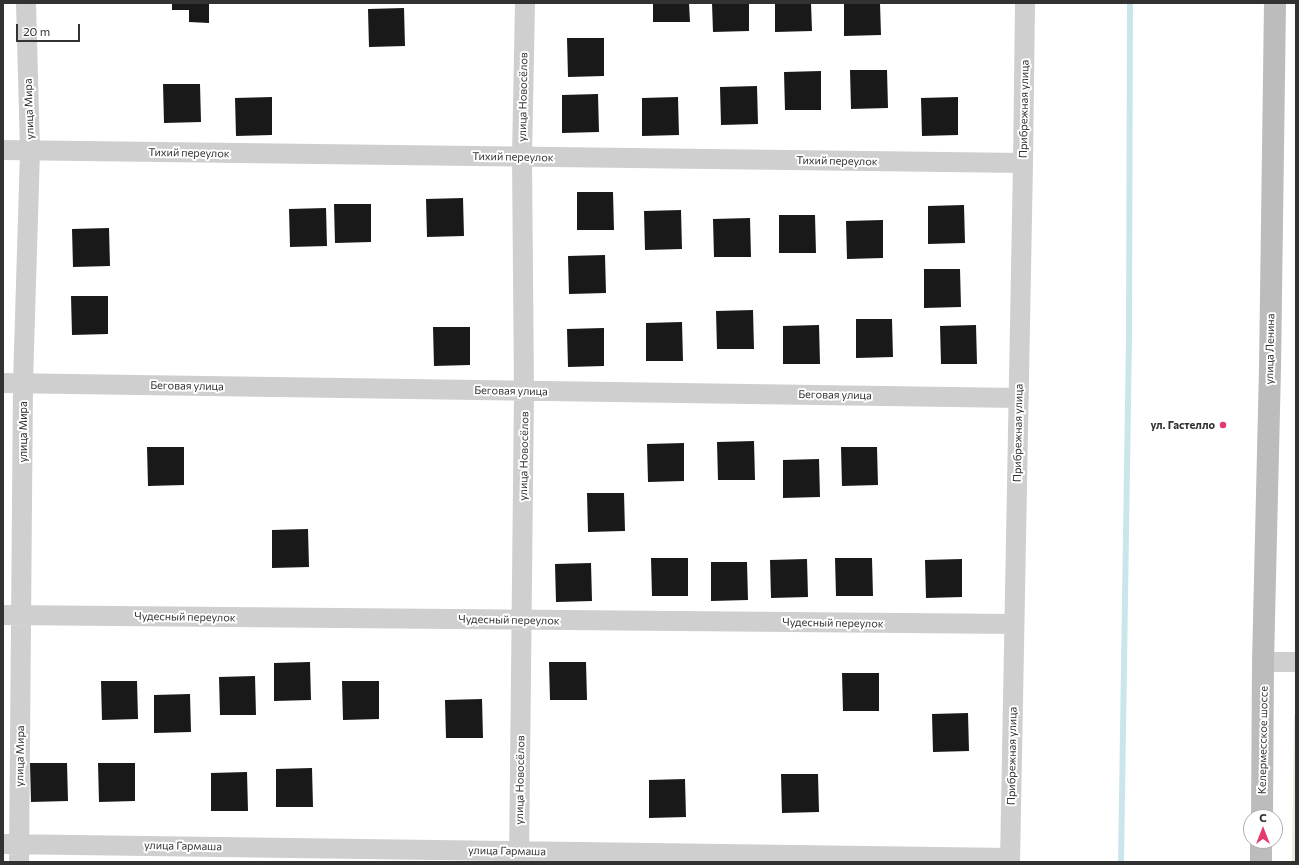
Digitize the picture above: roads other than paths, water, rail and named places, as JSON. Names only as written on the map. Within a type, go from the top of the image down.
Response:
[{"type":"main road","name":"улица Ленина","points":[[1264,662],[1275,3]]},
{"type":"main road","name":"Келермесское шоссе","points":[[1262,809],[1264,662]]},
{"type":"main road","points":[[1261,849],[1261,862]]},
{"type":"street","name":"улица Мира","points":[[14,850],[12,615],[23,383],[30,151],[26,3]]},
{"type":"street","name":"улица Новосёлов","points":[[519,856],[524,391],[522,157],[525,3]]},
{"type":"street","name":"Прибрежная улица","points":[[1010,860],[1025,3]]},
{"type":"street","name":"Тихий переулок","points":[[3,150],[1023,163]]},
{"type":"street","name":"Беговая улица","points":[[3,383],[1019,398]]},
{"type":"street","name":"Чудесный переулок","points":[[12,615],[1014,624]]},
{"type":"street","points":[[1264,662],[1296,662]]},
{"type":"street","name":"улица Гармаша","points":[[14,850],[1010,860]]},
{"type":"waterway","points":[[1121,862],[1129,337],[1130,3]]},
{"type":"place","name":"ул. Гастелло","points":[[1223,425]]}]
